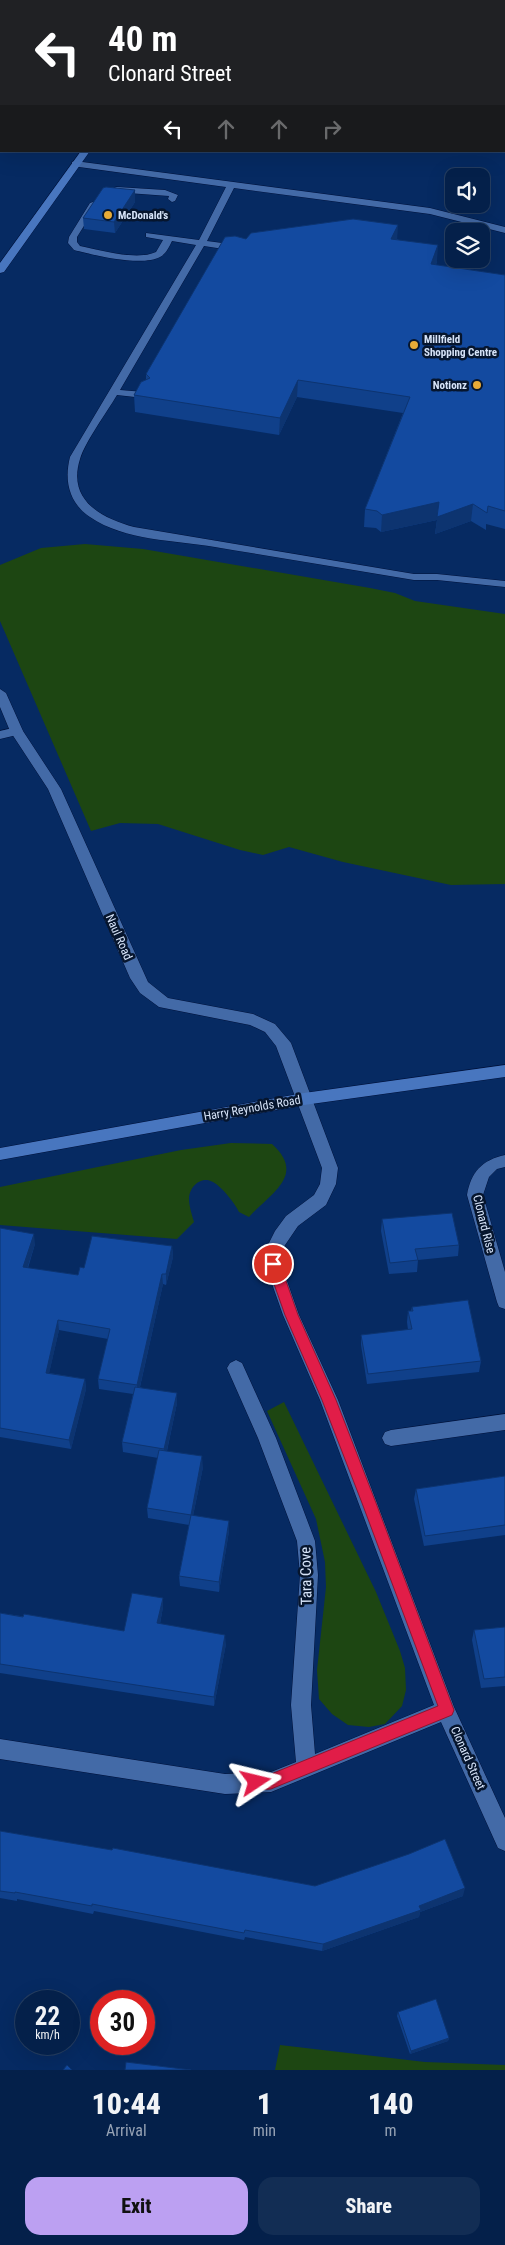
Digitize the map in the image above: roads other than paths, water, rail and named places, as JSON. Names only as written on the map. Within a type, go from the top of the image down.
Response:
[{"type":"street","points":[[0,270],[85,152]]},
{"type":"street","name":"Naul Road","points":[[0,693],[17,731],[54,789],[137,978],[143,987],[152,996],[164,1003],[180,1008],[226,1013],[253,1020],[270,1028],[283,1043],[304,1099]]},
{"type":"street","name":"Harry Reynolds Road","points":[[0,1154],[304,1099],[505,1071]]},
{"type":"street","name":"Clonard Street","points":[[304,1099],[330,1168],[328,1184],[320,1200],[292,1222],[281,1236],[275,1247],[273,1264],[292,1315],[332,1409],[446,1710],[505,1841]]},
{"type":"street","name":"Clonard Rise","points":[[505,1161],[488,1166],[478,1178],[475,1195],[505,1302]]},
{"type":"street","name":"Tara Cove","points":[[236,1368],[267,1438],[306,1541],[309,1575],[301,1705],[306,1768]]},
{"type":"street","points":[[391,1438],[505,1422]]},
{"type":"street","points":[[0,1750],[225,1784],[271,1782],[446,1710]]},
{"type":"lane","points":[[76,164],[430,211],[504,228]]},
{"type":"lane","points":[[232,185],[202,242],[75,457],[70,472],[72,483],[80,501],[101,519],[151,533],[414,577],[425,576],[458,581],[505,584]]},
{"type":"lane","points":[[109,190],[167,192],[174,195],[172,199]]},
{"type":"lane","points":[[99,196],[73,237],[72,243],[77,248],[130,257],[151,258],[158,255],[170,238]]},
{"type":"lane","points":[[149,235],[232,246],[245,251]]},
{"type":"lane","points":[[115,392],[144,395]]},
{"type":"lane","points":[[0,735],[17,731]]},
{"type":"place","name":"McDonald's","points":[[108,215]]},
{"type":"place","name":"Millfield Shopping Centre","points":[[414,345]]},
{"type":"place","name":"Notionz","points":[[477,385]]}]
